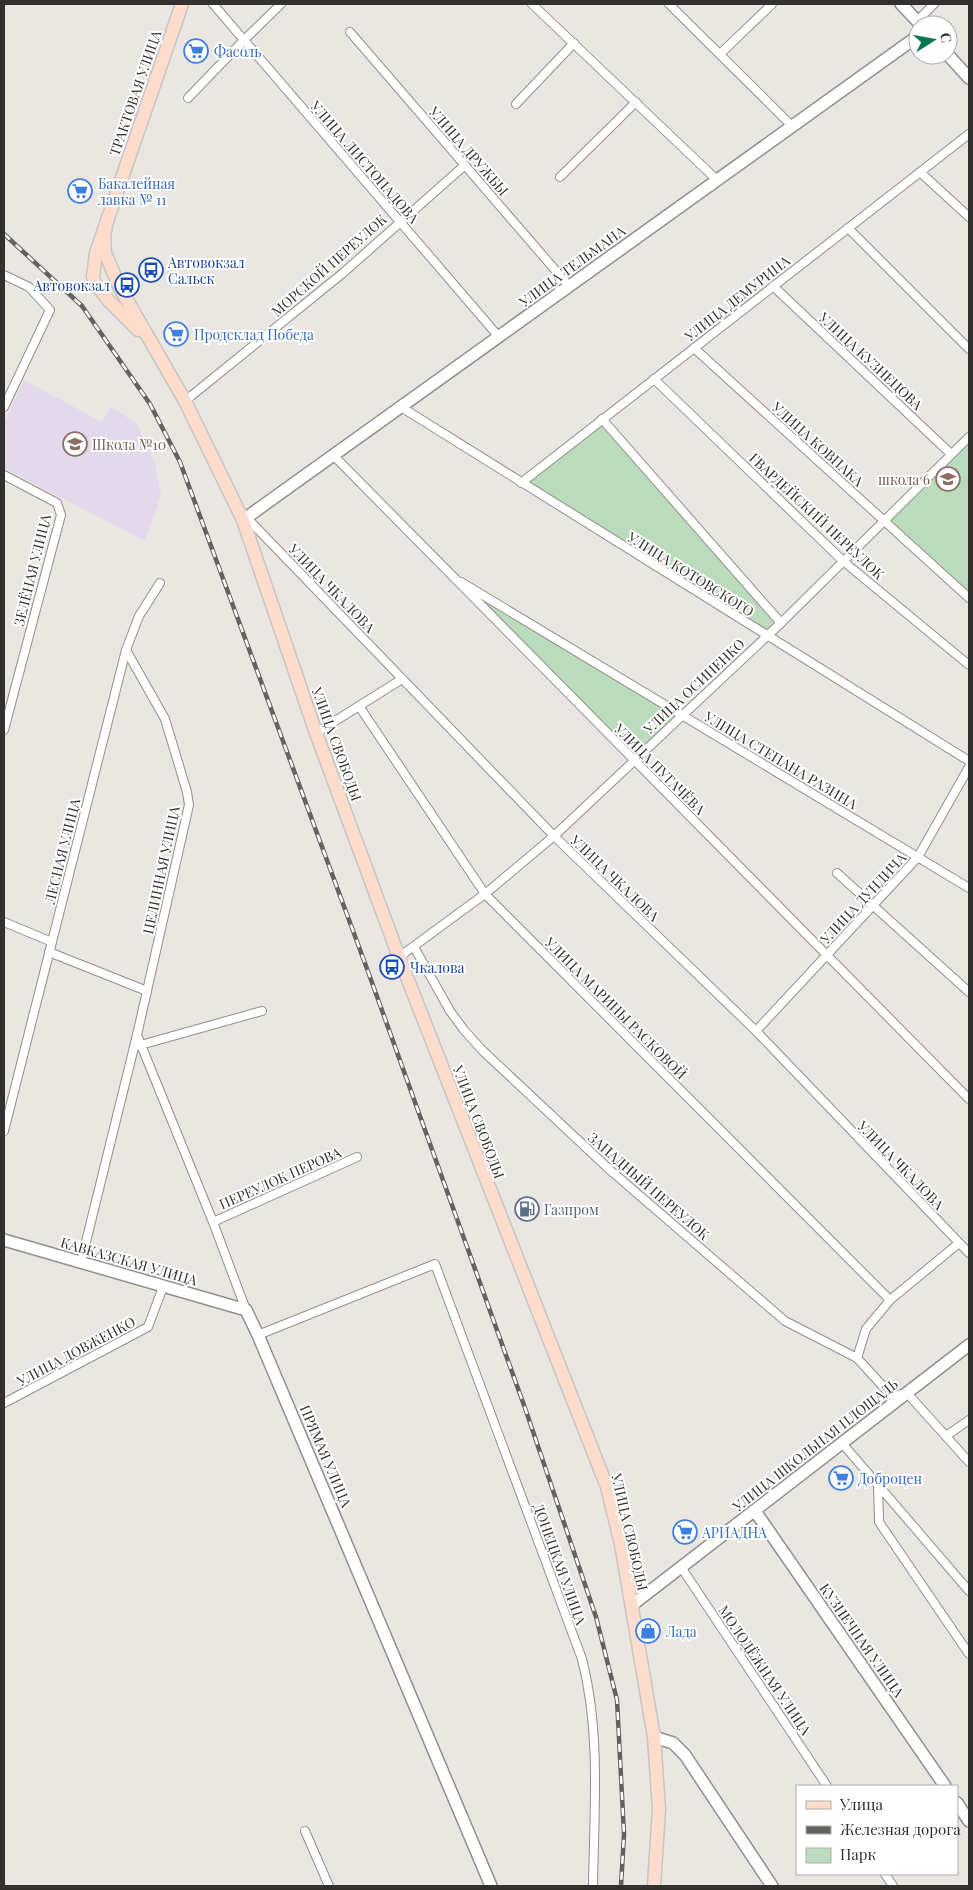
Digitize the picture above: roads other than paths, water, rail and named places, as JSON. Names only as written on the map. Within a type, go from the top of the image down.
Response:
[{"type":"main road","name":"ТРАКТОВАЯ УЛИЦА","points":[[107,221],[182,4]]},
{"type":"main road","points":[[901,4],[911,15]]},
{"type":"main road","name":"УЛИЦА ТЕЛЬМАНА","points":[[244,519],[908,43]]},
{"type":"main road","points":[[958,65],[969,78]]},
{"type":"main road","points":[[94,280],[101,287],[111,284],[114,278],[104,244],[107,221]]},
{"type":"main road","points":[[107,221],[96,254],[94,280],[109,302],[141,333],[156,353]]},
{"type":"main road","points":[[112,271],[156,353]]},
{"type":"main road","name":"УЛИЦА СВОБОДЫ","points":[[156,353],[185,402],[244,519],[316,733],[399,956],[607,1487],[621,1544],[654,1738],[659,1809],[654,1886]]},
{"type":"main road","name":"КАВКАЗСКАЯ УЛИЦА","points":[[4,1240],[246,1310]]},
{"type":"main road","name":"ПРЯМАЯ УЛИЦА","points":[[246,1310],[492,1886]]},
{"type":"main road","name":"УЛИЦА ШКОЛЬНАЯ ПЛОЩАДЬ","points":[[632,1605],[969,1345]]},
{"type":"main road","name":"КУЗНЕЧНАЯ УЛИЦА","points":[[755,1511],[944,1785]]},
{"type":"main road","points":[[654,1738],[673,1743],[685,1755],[772,1886]]},
{"type":"main road","points":[[958,1804],[969,1821]]},
{"type":"street","name":"УЛИЦА ЛИСТОПАДОВА","points":[[213,4],[221,7],[244,40],[498,337]]},
{"type":"street","points":[[188,98],[281,4]]},
{"type":"street","points":[[532,4],[718,180]]},
{"type":"street","points":[[669,4],[792,126]]},
{"type":"street","points":[[720,54],[772,4]]},
{"type":"street","points":[[925,15],[934,4]]},
{"type":"street","name":"УЛИЦА ДРУЖБЫ","points":[[350,32],[569,286]]},
{"type":"street","points":[[516,104],[574,43]]},
{"type":"street","points":[[560,177],[636,102]]},
{"type":"street","name":"УЛИЦА ДЕМУРИНА","points":[[521,483],[969,134]]},
{"type":"street","name":"МОРСКОЙ ПЕРЕУЛОК","points":[[185,402],[343,273],[465,165]]},
{"type":"street","points":[[920,172],[969,218]]},
{"type":"street","points":[[848,228],[969,349]]},
{"type":"street","points":[[4,275],[29,287],[50,310],[4,408]]},
{"type":"street","name":"УЛИЦА КУЗНЕЦОВА","points":[[773,286],[951,454]]},
{"type":"street","name":"УЛИЦА КОВПАКА","points":[[694,348],[969,598]]},
{"type":"street","name":"ГВАРДЕЙСКИЙ ПЕРЕУЛОК","points":[[654,379],[843,561],[969,665]]},
{"type":"street","name":"УЛИЦА КОТОВСКОГО","points":[[401,407],[969,761]]},
{"type":"street","name":"УЛИЦА КОТОВСКОГО","points":[[602,420],[781,623]]},
{"type":"street","name":"УЛИЦА ОСИПЕНКО","points":[[399,956],[485,894],[554,836],[781,623],[969,437]]},
{"type":"street","name":"УЛИЦА ПУГАЧЁВА","points":[[333,455],[450,576],[969,1099]]},
{"type":"street","name":"ЗЕЛЁНАЯ УЛИЦА","points":[[4,475],[57,502],[61,515],[4,730]]},
{"type":"street","name":"УЛИЦА ЧКАЛОВА","points":[[244,519],[402,678],[554,836],[756,1032],[969,1253]]},
{"type":"street","name":"УЛИЦА СТЕПАНА РАЗИНА","points":[[450,576],[969,888]]},
{"type":"street","name":"ЛЕСНАЯ УЛИЦА","points":[[4,1131],[126,650],[139,616],[160,583]]},
{"type":"street","name":"ЦЕЛИННАЯ УЛИЦА","points":[[126,650],[165,719],[188,792],[189,805],[137,1035]]},
{"type":"street","points":[[316,733],[402,678]]},
{"type":"street","name":"УЛИЦА МАРИНЫ РАСКОВОЙ","points":[[359,706],[485,894],[890,1300]]},
{"type":"street","name":"УЛИЦА ДУНДИЧА","points":[[756,1032],[918,857],[969,767]]},
{"type":"street","points":[[837,873],[969,992]]},
{"type":"street","points":[[4,922],[52,942]]},
{"type":"street","name":"ЗАПАДНЫЙ ПЕРЕУЛОК","points":[[414,947],[450,1011],[464,1030],[483,1051],[610,1170],[785,1321],[857,1358],[890,1394],[894,1396],[907,1393]]},
{"type":"street","points":[[49,952],[147,991]]},
{"type":"street","points":[[81,1262],[138,1046],[262,1011]]},
{"type":"street","name":"ПРЯМАЯ УЛИЦА","points":[[137,1035],[138,1046],[213,1222],[246,1310]]},
{"type":"street","name":"ПЕРЕУЛОК ПЕРОВА","points":[[213,1222],[357,1157]]},
{"type":"street","points":[[857,1358],[866,1329],[890,1300],[959,1243]]},
{"type":"street","name":"ДОНЕЦКАЯ УЛИЦА","points":[[258,1335],[435,1264],[582,1659],[589,1687],[594,1747],[593,1886]]},
{"type":"street","name":"УЛИЦА ДОВЖЕНКО","points":[[4,1403],[148,1327],[163,1287]]},
{"type":"street","points":[[907,1393],[969,1462]]},
{"type":"street","points":[[946,1436],[969,1420]]},
{"type":"street","points":[[842,1443],[969,1591]]},
{"type":"street","points":[[878,1485],[879,1522],[969,1654]]},
{"type":"street","name":"МОЛОДЁЖНАЯ УЛИЦА","points":[[682,1567],[826,1785]]},
{"type":"street","points":[[306,1831],[329,1886]]},
{"type":"street","points":[[886,1875],[893,1886]]},
{"type":"railway","points":[[4,234],[82,306],[150,404],[180,462],[366,966],[525,1408],[596,1617],[617,1700],[624,1834],[621,1886]]},
{"type":"place","name":"Фасоль","points":[[196,51]]},
{"type":"place","name":"Бакалейная лавка № 11","points":[[80,191]]},
{"type":"place","name":"Автовокзал Сальск","points":[[151,270]]},
{"type":"place","name":"Автовокзал","points":[[127,285]]},
{"type":"place","name":"Продсклад Победа","points":[[176,334]]},
{"type":"place","name":"Школа №10","points":[[75,444]]},
{"type":"place","name":"школа 6","points":[[948,479]]},
{"type":"place","name":"Чкалова","points":[[392,967]]},
{"type":"place","name":"Газпром","points":[[527,1209]]},
{"type":"place","name":"Доброцен","points":[[841,1478]]},
{"type":"place","name":"АРИАДНА","points":[[685,1532]]},
{"type":"place","name":"Лада","points":[[648,1631]]}]
